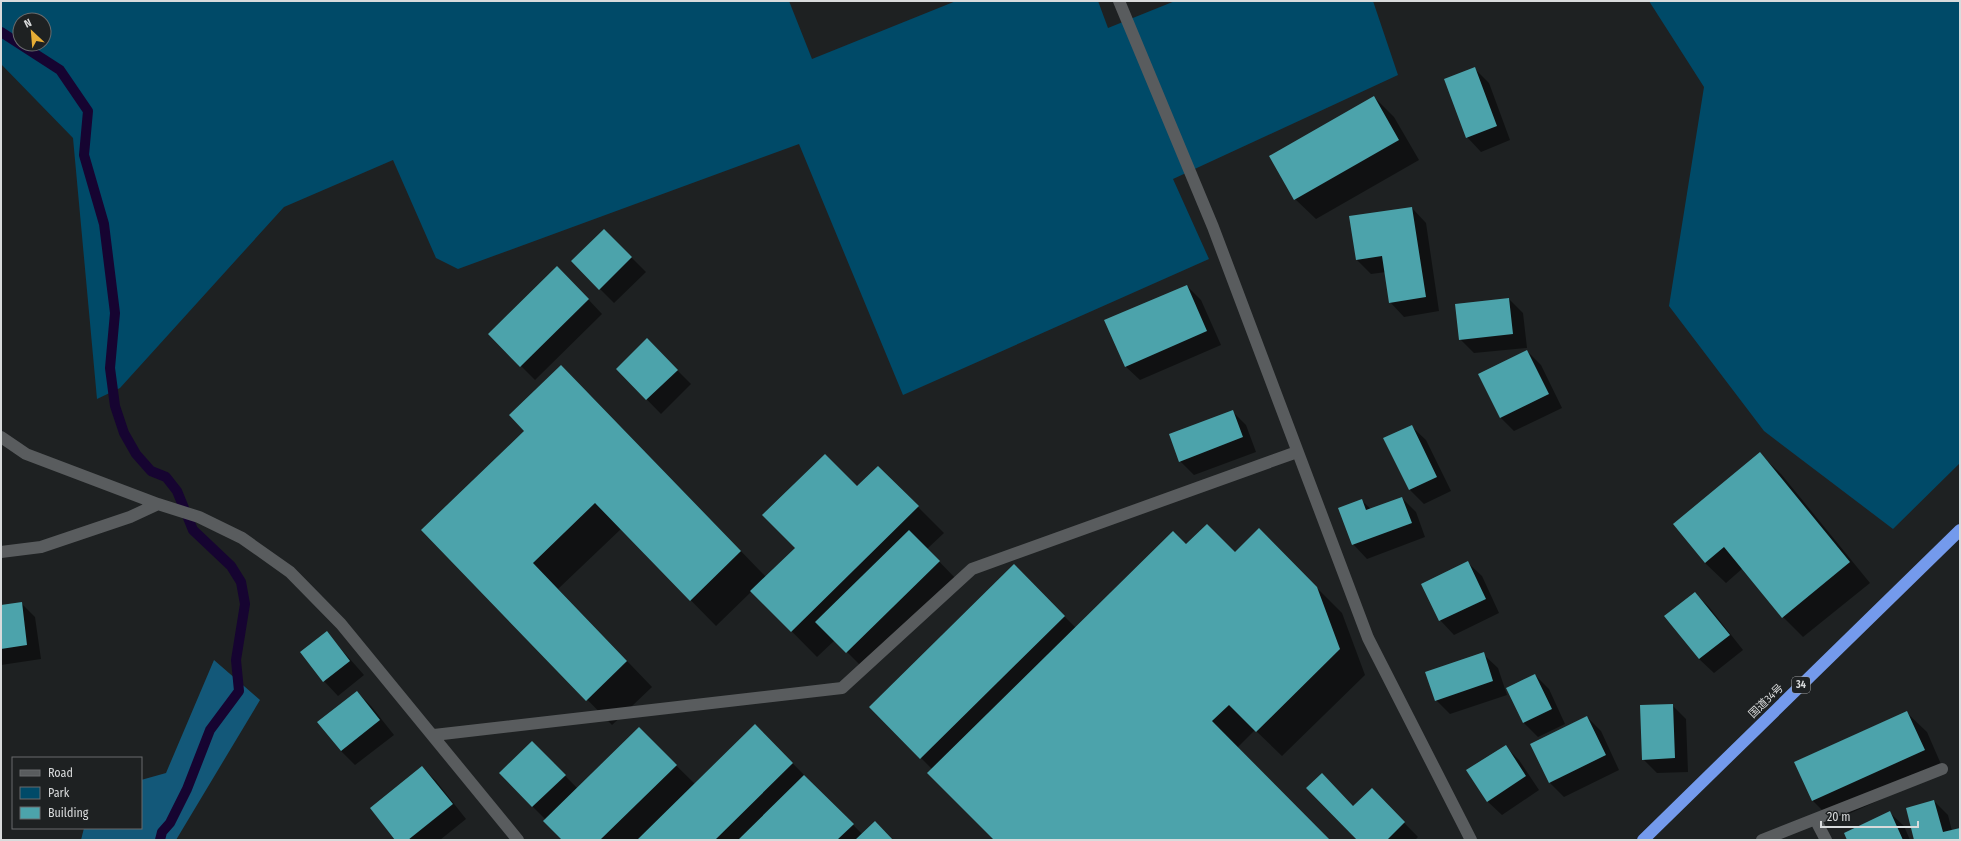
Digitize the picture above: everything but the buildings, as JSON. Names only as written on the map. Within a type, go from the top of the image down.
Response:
[{"type":"highway","name":"国道34号","points":[[1643,840],[1960,530]]},
{"type":"street","points":[[1119,1],[1213,228],[1368,638],[1471,840]]},
{"type":"street","points":[[1,437],[26,454],[158,504],[199,517],[242,538],[290,572],[342,624],[434,735],[518,840]]},
{"type":"street","points":[[434,735],[842,688],[972,569],[1297,452]]},
{"type":"street","points":[[1,552],[41,547],[130,517],[158,504]]},
{"type":"street","points":[[1762,840],[1942,769]]},
{"type":"street","points":[[1815,819],[1826,840]]},
{"type":"green space","points":[[1,1],[789,1],[812,59],[956,1],[1098,1],[1108,28],[1175,1],[1373,1],[1398,75],[1173,179],[1209,259],[903,395],[799,144],[458,269],[436,258],[393,160],[284,207],[120,388],[97,399],[73,138],[1,64]]},
{"type":"green space","points":[[1649,1],[1960,1],[1960,463],[1893,529],[1764,431],[1669,306],[1704,87]]},
{"type":"shaded area","points":[[214,660],[260,700],[176,840],[81,840],[84,829],[142,829],[142,780],[166,773]]},
{"type":"waterway","points":[[1,32],[60,70],[88,111],[84,155],[104,224],[115,313],[110,368],[115,406],[124,433],[136,454],[151,471],[166,477],[177,491],[193,530],[231,566],[241,582],[245,604],[236,660],[239,691],[210,730],[187,789],[170,823],[162,832],[160,840]]}]
